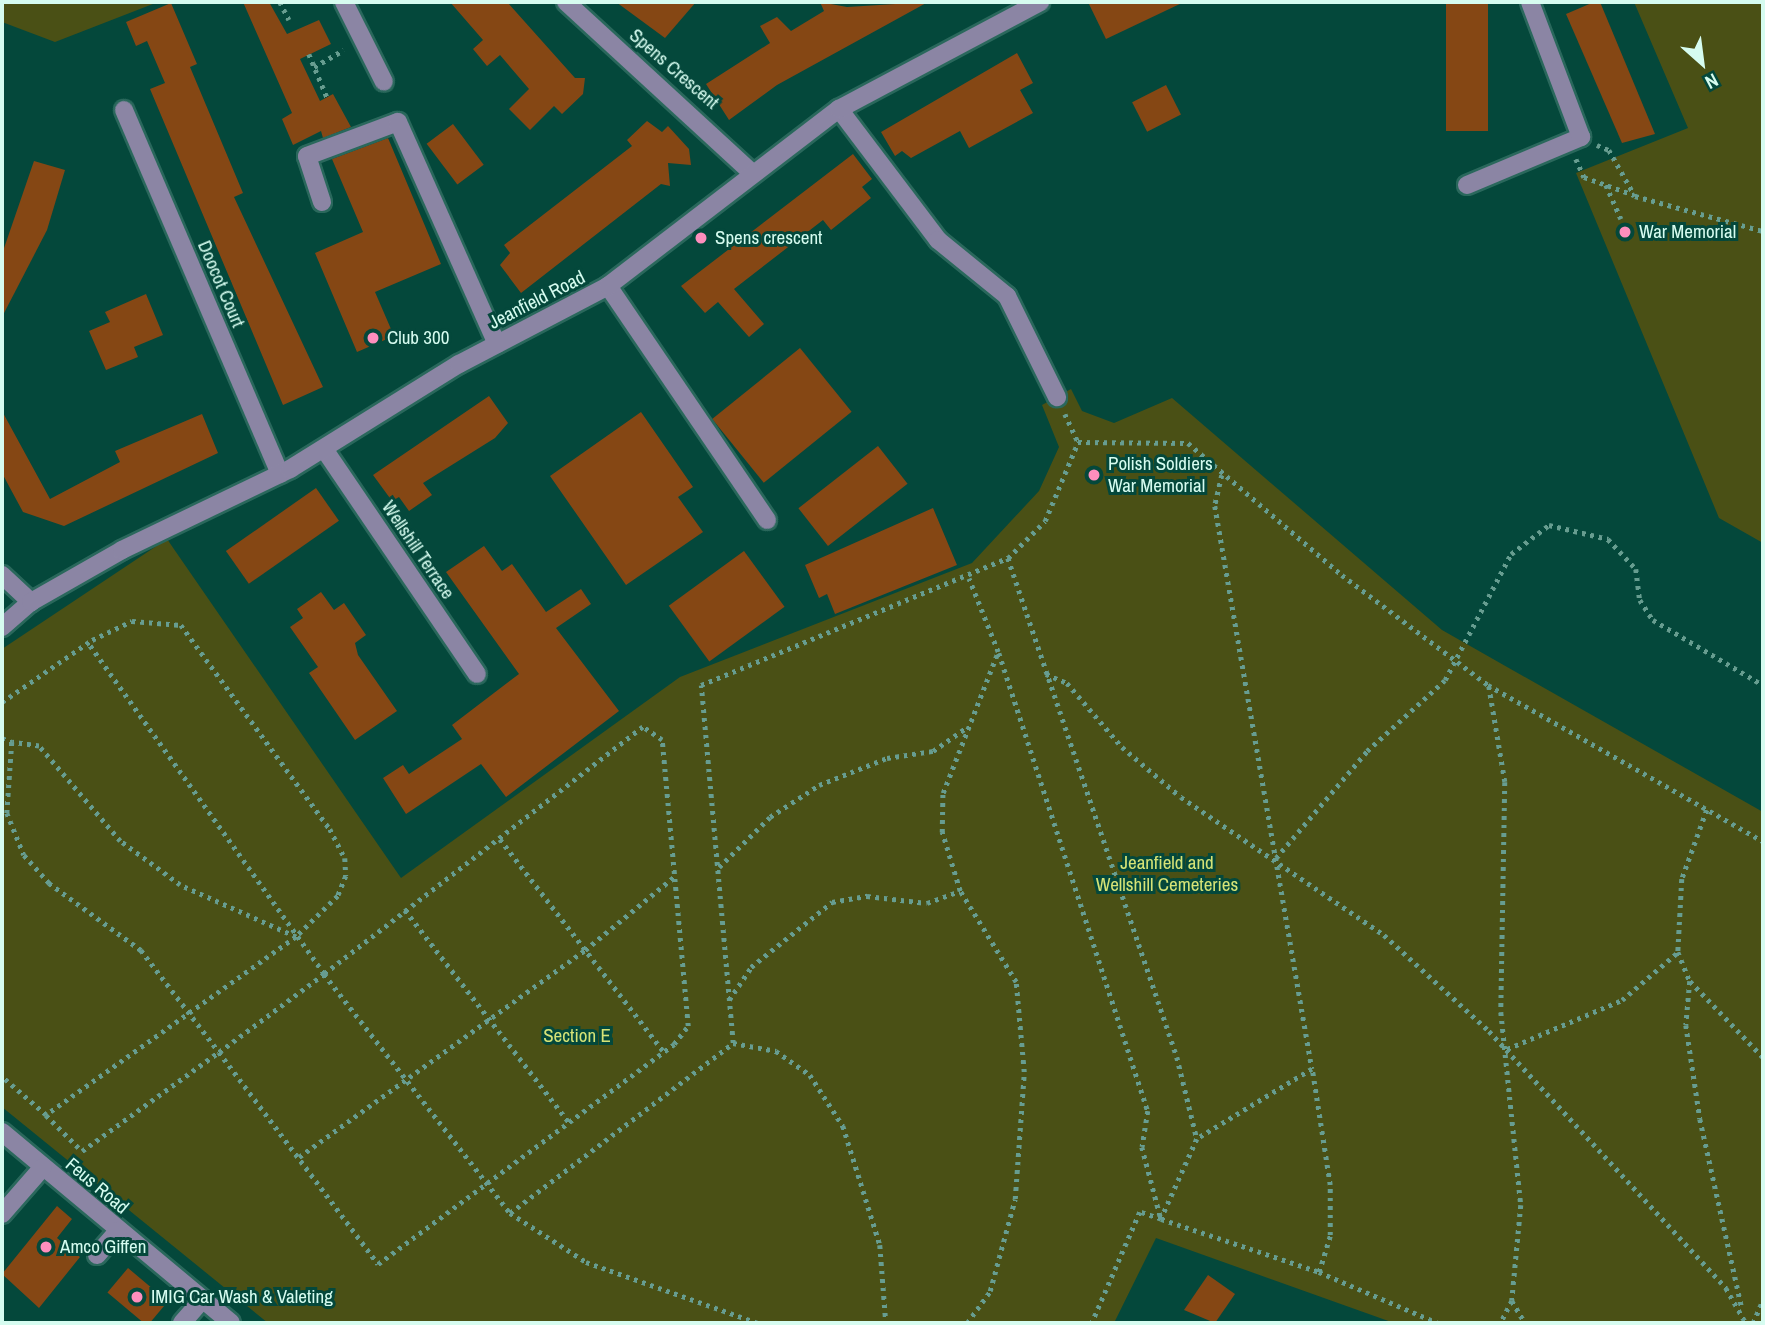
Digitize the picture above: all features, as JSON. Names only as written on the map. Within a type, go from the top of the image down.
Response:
[{"type":"street","points":[[344,2],[384,82]]},
{"type":"street","name":"Spens Crescent","points":[[566,2],[751,172]]},
{"type":"street","name":"Jeanfield Road","points":[[2,627],[31,602],[163,528],[280,474],[498,344],[608,286],[751,172],[839,109],[1040,2]]},
{"type":"street","points":[[1467,185],[1575,140],[1530,2]]},
{"type":"street","points":[[839,109],[939,240],[1007,296],[1057,397]]},
{"type":"street","name":"Doocot Court","points":[[124,110],[280,474]]},
{"type":"street","points":[[322,202],[307,156],[398,122],[498,344]]},
{"type":"street","points":[[608,286],[767,520]]},
{"type":"street","name":"Wellshill Terrace","points":[[324,449],[477,674]]},
{"type":"street","points":[[2,576],[31,602]]},
{"type":"street","name":"Feus Road","points":[[2,1132],[230,1323]]},
{"type":"street","points":[[2,1214],[43,1167]]},
{"type":"street","points":[[97,1255],[118,1231]]},
{"type":"street","points":[[182,1323],[202,1300]]},
{"type":"path","points":[[280,2],[289,19]]},
{"type":"path","points":[[314,67],[364,40]]},
{"type":"path","points":[[309,54],[327,97]]},
{"type":"path","points":[[1575,140],[1584,177],[1635,195],[1763,232]]},
{"type":"path","points":[[1575,140],[1609,150],[1635,195]]},
{"type":"path","points":[[1605,184],[1621,219]]},
{"type":"path","points":[[733,1043],[701,685],[969,579],[1008,558],[1045,521],[1078,442],[1057,397]]},
{"type":"path","points":[[1078,442],[1188,443],[1222,475],[1488,685],[1763,841]]},
{"type":"path","points":[[1222,475],[1215,506],[1330,1185],[1330,1235],[1318,1272]]},
{"type":"path","points":[[1276,858],[1367,751],[1445,680],[1510,554],[1549,525],[1608,539],[1636,569],[1640,600],[1653,620],[1763,685]]},
{"type":"path","points":[[1008,558],[1177,1057],[1197,1139]]},
{"type":"path","points":[[969,579],[998,652],[1136,1064],[1148,1111],[1142,1147],[1161,1219]]},
{"type":"path","points":[[2,702],[88,643],[153,619],[181,625],[200,645],[345,858],[338,896],[296,937],[191,1017],[46,1115]]},
{"type":"path","points":[[88,643],[296,937],[484,1185],[510,1213],[586,1262],[758,1323]]},
{"type":"path","points":[[967,1323],[990,1291],[1015,1199],[1024,1072],[1016,982],[960,891],[942,832],[943,793],[998,652]]},
{"type":"path","points":[[1046,674],[1067,683],[1122,747],[1181,797],[1276,858],[1384,935],[1507,1049],[1742,1309]]},
{"type":"path","points":[[1488,685],[1506,794],[1501,986],[1521,1205],[1512,1301],[1501,1323]]},
{"type":"path","points":[[2,1077],[46,1115],[82,1152],[219,1052],[324,974],[643,727],[662,740],[688,1026],[663,1051],[378,1264],[299,1157],[219,1052],[191,1017],[141,950],[49,883],[24,855],[7,813],[12,742]]},
{"type":"path","points":[[719,867],[770,817],[819,785],[887,758],[933,751],[966,729]]},
{"type":"path","points":[[2,738],[39,746],[120,841],[180,886],[296,937]]},
{"type":"path","points":[[1707,810],[1682,879],[1678,952],[1690,981],[1763,1057]]},
{"type":"path","points":[[500,839],[663,1051]]},
{"type":"path","points":[[299,1157],[488,1017],[585,950],[674,877]]},
{"type":"path","points":[[729,1000],[751,967],[832,902],[867,896],[927,903],[960,891]]},
{"type":"path","points":[[405,910],[569,1122]]},
{"type":"path","points":[[1507,1049],[1622,1000],[1678,952]]},
{"type":"path","points":[[1690,981],[1686,1025],[1698,1106],[1746,1323]]},
{"type":"path","points":[[510,1213],[733,1043],[776,1051],[810,1075],[843,1126],[880,1245],[886,1323]]},
{"type":"path","points":[[1161,1219],[1197,1139],[1312,1069]]},
{"type":"path","points":[[1092,1323],[1140,1212],[1318,1272],[1438,1323]]},
{"type":"path","points":[[1753,1323],[1761,1312],[1763,1299]]},
{"type":"path","points":[[1512,1301],[1525,1323]]},
{"type":"green space","points":[[2,2],[158,2],[55,42],[2,22]]},
{"type":"green space","points":[[1634,2],[1763,2],[1763,543],[1719,518],[1576,173],[1688,128]]},
{"type":"green space","name":"Jeanfield and Wellshill Cemeteries","points":[[1071,389],[1082,411],[1114,423],[1172,398],[1442,630],[1763,812],[1763,1323],[1394,1323],[1156,1238],[1114,1323],[268,1323],[2,1107],[2,649],[167,539],[401,878],[680,677],[972,563],[1039,491],[1059,447],[1042,405]]},
{"type":"building","points":[[243,2],[269,2],[287,34],[319,20],[331,44],[300,59],[320,101],[333,94],[351,127],[323,138],[321,131],[293,145],[282,119],[292,113]]},
{"type":"building","points":[[450,2],[507,2],[575,78],[585,78],[583,94],[562,114],[554,106],[530,130],[509,109],[529,89],[500,55],[487,66],[473,49],[483,40]]},
{"type":"building","points":[[616,2],[696,2],[665,38]]},
{"type":"building","points":[[820,2],[847,7],[928,2],[777,85],[729,120],[706,84],[770,43],[760,26],[777,17],[791,31],[824,11]]},
{"type":"building","points":[[1088,2],[1184,2],[1106,39]]},
{"type":"building","points":[[1446,2],[1488,2],[1488,131],[1446,131]]},
{"type":"building","points":[[1600,2],[1655,134],[1622,143],[1566,14]]},
{"type":"building","points":[[171,3],[197,64],[190,67],[243,193],[234,197],[323,387],[283,405],[150,89],[165,83],[147,41],[136,46],[126,22]]},
{"type":"building","points":[[1017,53],[1033,83],[1020,90],[1033,113],[969,148],[960,131],[911,158],[902,151],[895,156],[881,132]]},
{"type":"building","points":[[1166,85],[1181,114],[1147,132],[1132,102]]},
{"type":"building","points":[[647,121],[662,132],[668,126],[689,149],[691,165],[668,163],[670,186],[661,184],[521,293],[500,265],[510,253],[504,245],[632,146],[627,140]]},
{"type":"building","points":[[453,124],[484,165],[457,185],[427,144]]},
{"type":"building","points":[[388,138],[441,264],[375,292],[394,336],[357,352],[315,253],[363,232],[332,159]]},
{"type":"building","points":[[853,154],[872,179],[862,187],[871,198],[831,230],[823,220],[734,289],[764,324],[749,337],[718,302],[705,313],[681,286]]},
{"type":"building","points":[[34,161],[65,170],[47,230],[2,317],[2,254]]},
{"type":"building","points":[[146,294],[163,335],[134,347],[138,357],[106,370],[89,331],[110,322],[105,312]]},
{"type":"building","points":[[800,348],[852,412],[764,483],[712,419]]},
{"type":"building","points":[[489,396],[508,423],[495,438],[423,483],[432,495],[409,511],[399,497],[392,501],[373,475]]},
{"type":"building","points":[[2,411],[50,499],[120,462],[115,451],[202,414],[218,453],[64,526],[23,512],[10,488],[2,473]]},
{"type":"building","points":[[641,412],[693,487],[678,497],[703,532],[626,585],[550,476]]},
{"type":"building","points":[[878,446],[908,484],[828,546],[798,508]]},
{"type":"building","points":[[316,488],[339,521],[249,584],[226,551]]},
{"type":"building","points":[[933,508],[957,565],[835,614],[827,594],[819,598],[805,565]]},
{"type":"building","points":[[484,546],[502,571],[512,564],[546,612],[581,589],[591,604],[556,628],[619,711],[506,797],[481,764],[406,814],[383,778],[403,765],[409,774],[462,739],[452,725],[519,674],[446,572]]},
{"type":"building","points":[[744,551],[785,607],[709,661],[669,606]]},
{"type":"building","points":[[321,592],[334,610],[344,603],[366,635],[355,643],[358,655],[397,711],[355,740],[309,673],[318,667],[290,627],[303,618],[297,609]]},
{"type":"building","name":"Amco Giffen","points":[[57,1206],[72,1219],[57,1238],[80,1257],[39,1308],[2,1274]]},
{"type":"building","name":"IMIG Car Wash & Valeting","points":[[128,1268],[168,1301],[150,1323],[144,1323],[107,1293]]},
{"type":"building","points":[[1208,1275],[1235,1294],[1215,1323],[1184,1310]]},
{"type":"place","name":"War Memorial","points":[[1625,232]]},
{"type":"place","name":"Spens crescent","points":[[701,238]]},
{"type":"place","name":"Club 300","points":[[373,338]]},
{"type":"place","name":"Polish Soldiers War Memorial","points":[[1094,475]]},
{"type":"place","name":"Amco Giffen","points":[[46,1247]]},
{"type":"place","name":"IMIG Car Wash & Valeting","points":[[137,1297]]},
{"type":"park label","name":"Section E","points":[[577,1036]]}]
